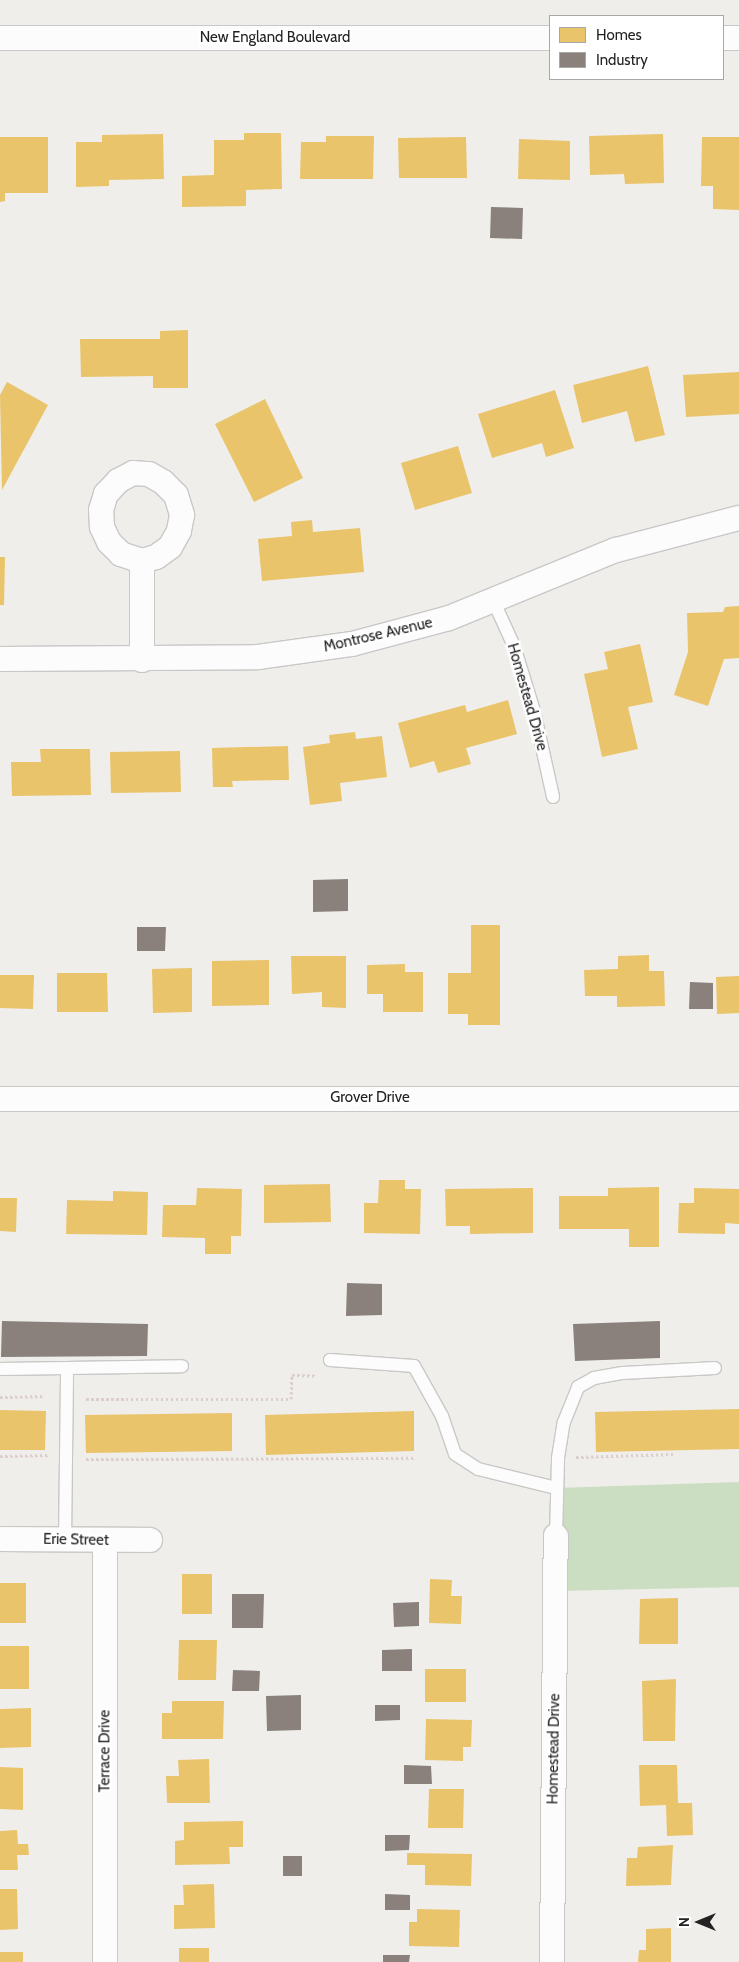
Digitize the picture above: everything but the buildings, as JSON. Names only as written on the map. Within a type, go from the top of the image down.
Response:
[{"type":"street","name":"New England Boulevard","points":[[0,38],[549,38]]},
{"type":"street","points":[[724,38],[739,38]]},
{"type":"street","name":"Montrose Avenue","points":[[0,659],[142,660],[258,657],[352,644],[449,618],[616,550],[739,518]]},
{"type":"street","points":[[142,561],[142,660]]},
{"type":"street","name":"Grover Drive","points":[[0,1098],[739,1099]]},
{"type":"street","name":"Homestead Drive","points":[[552,1962],[556,1536]]},
{"type":"street","name":"Erie Street","points":[[2,1539],[150,1540]]},
{"type":"street","name":"Terrace Drive","points":[[105,1541],[105,1962]]},
{"type":"lane","name":"Homestead Drive","points":[[493,600],[514,646],[534,711],[553,797]]},
{"type":"lane","points":[[335,1360],[414,1366],[442,1416],[455,1454],[478,1469],[556,1488]]},
{"type":"lane","points":[[0,1369],[182,1366]]},
{"type":"lane","points":[[65,1540],[67,1368]]},
{"type":"lane","points":[[556,1536],[558,1458],[564,1422],[578,1387],[594,1378],[623,1373],[714,1368]]},
{"type":"path","points":[[86,1399],[291,1399],[292,1375],[339,1376],[335,1360]]},
{"type":"path","points":[[0,1397],[43,1396]]},
{"type":"path","points":[[558,1458],[673,1454]]},
{"type":"path","points":[[0,1456],[51,1455]]},
{"type":"path","points":[[76,1459],[415,1458]]},
{"type":"green space","points":[[739,1482],[739,1587],[556,1591],[556,1488]]}]
